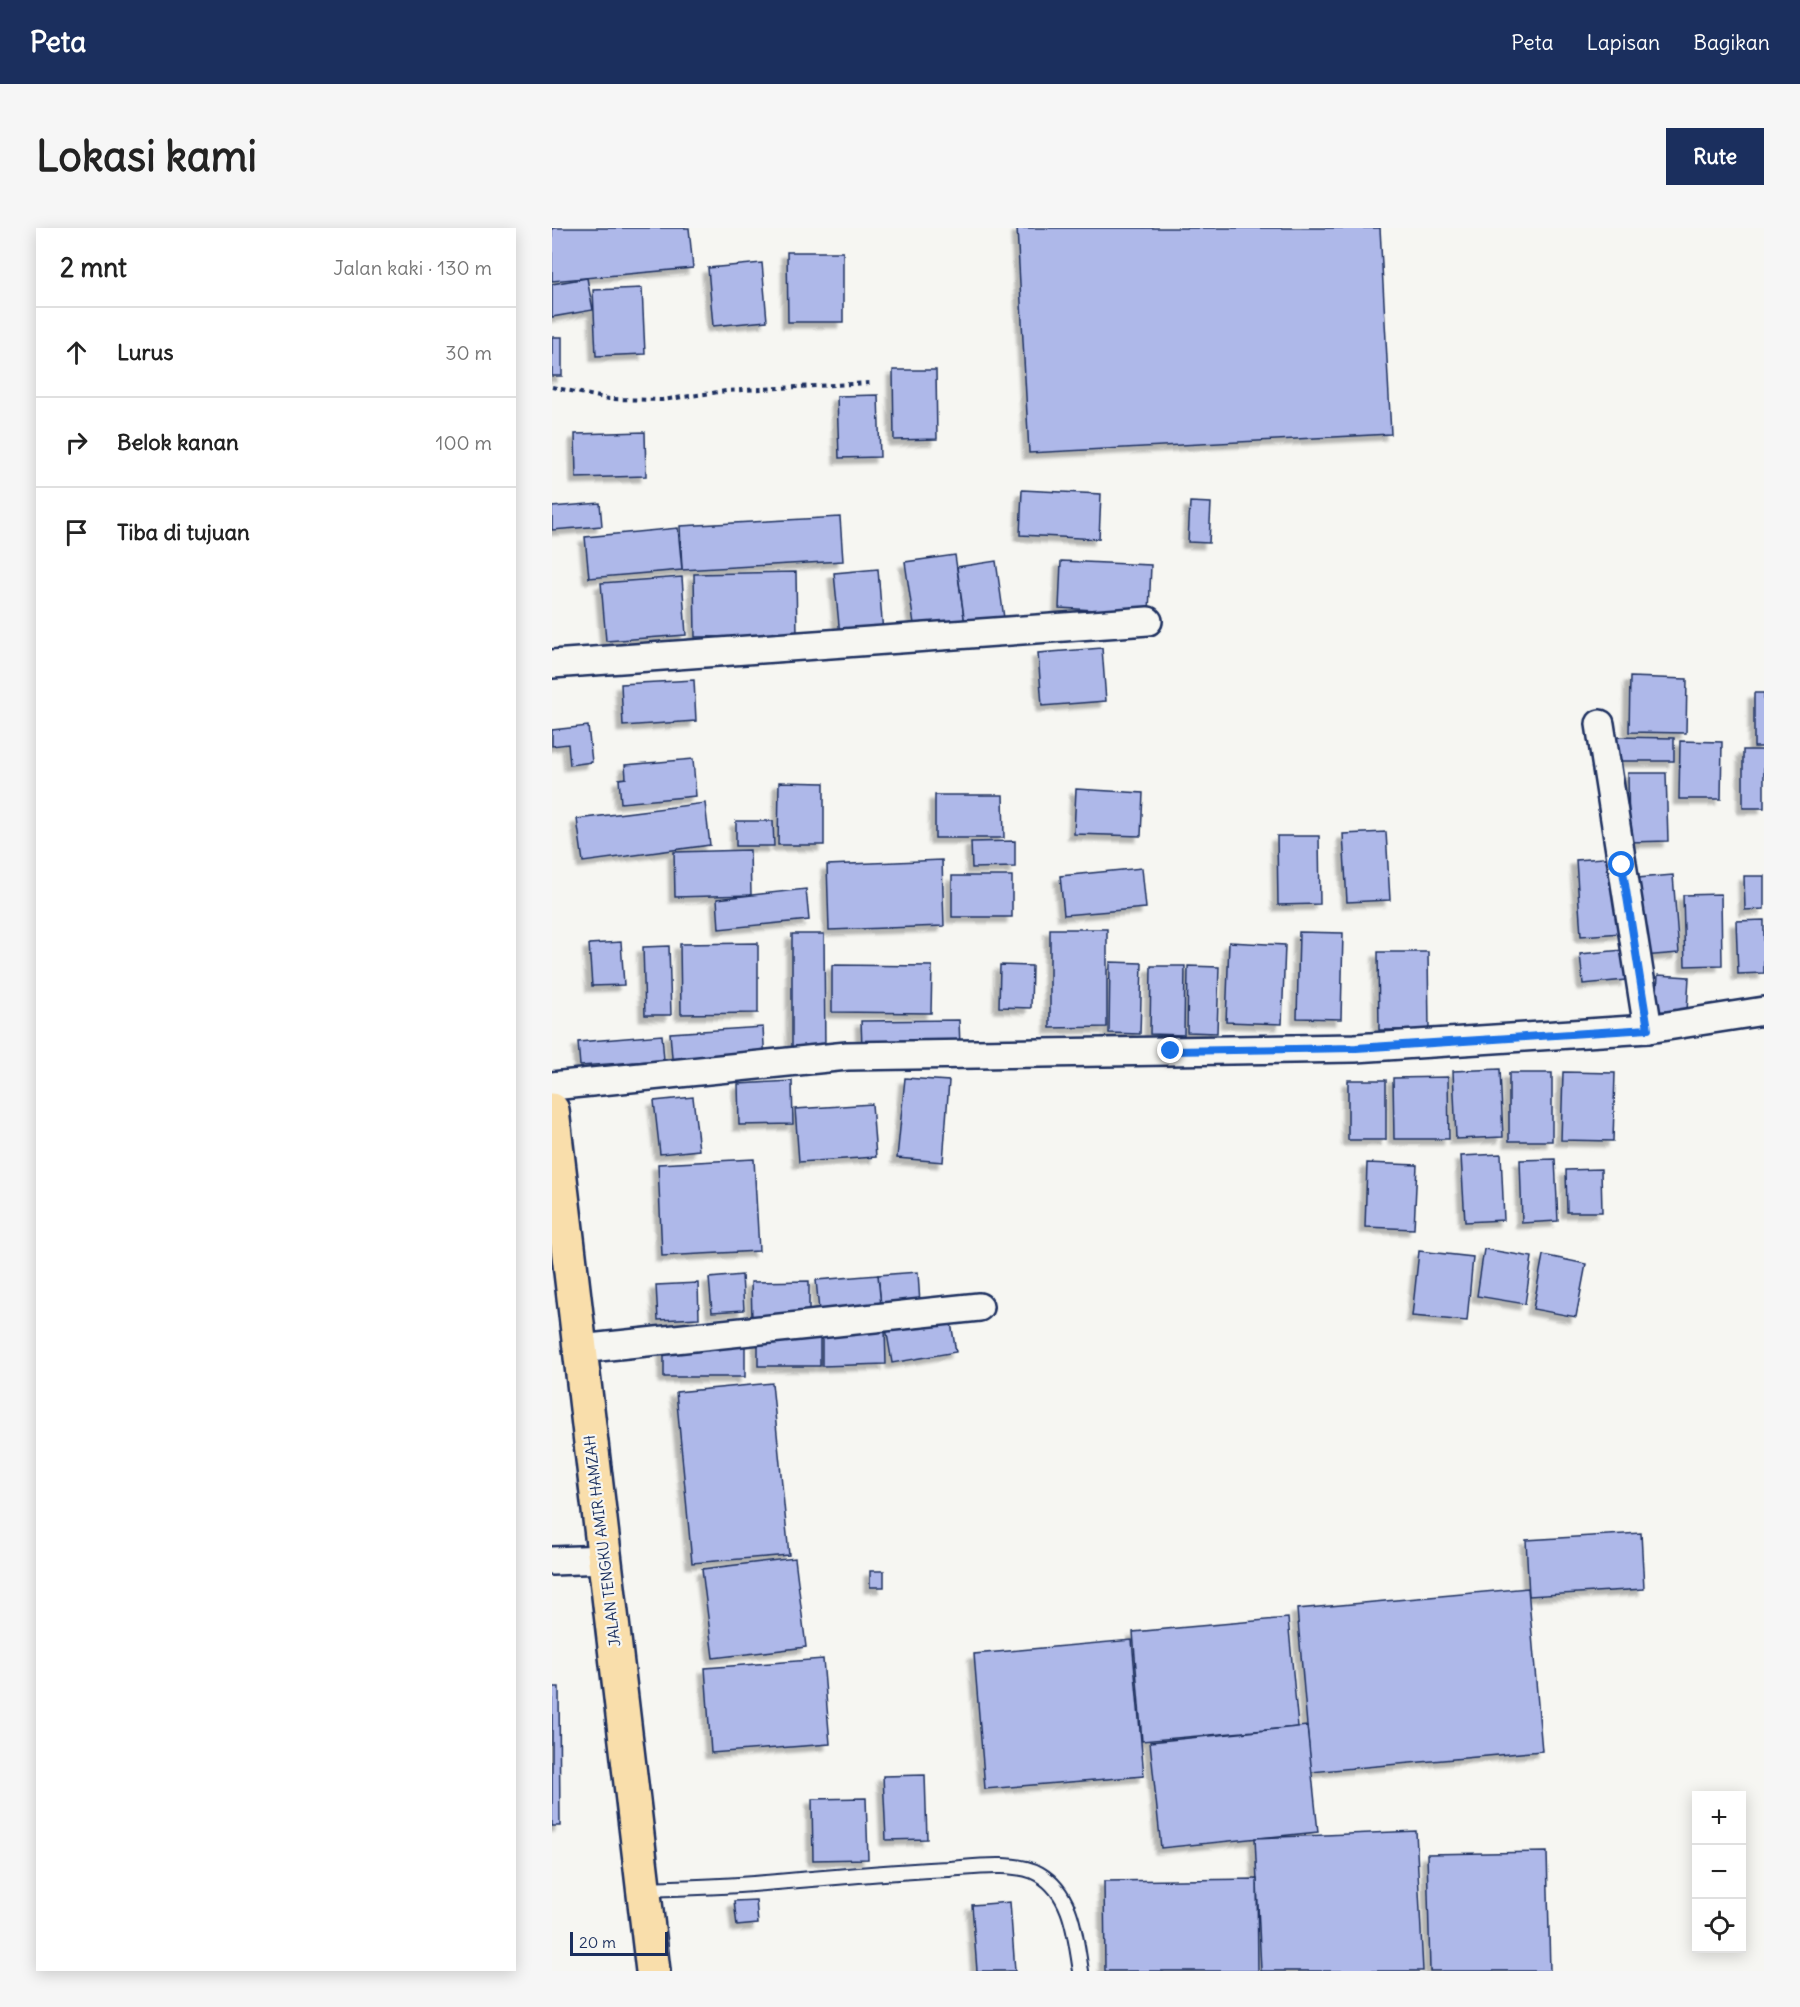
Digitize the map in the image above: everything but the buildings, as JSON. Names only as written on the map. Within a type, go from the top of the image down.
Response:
[{"type":"highway","name":"JALAN TENGKU AMIR HAMZAH","points":[[552,1110],[561,1266],[580,1349],[653,1971]]},
{"type":"street","points":[[552,664],[1148,621]]},
{"type":"street","points":[[1600,724],[1648,1029]]},
{"type":"street","points":[[552,1086],[847,1056],[1356,1048],[1648,1029],[1764,1011]]},
{"type":"street","points":[[580,1349],[980,1307]]},
{"type":"street","points":[[552,1561],[605,1559]]},
{"type":"lane","points":[[643,1889],[738,1885],[912,1870],[1000,1866],[1025,1869],[1036,1872],[1059,1892],[1071,1914],[1081,1971]]},
{"type":"path","points":[[552,387],[609,399],[662,400],[726,391],[871,383]]},
{"type":"route","points":[[1171,1051],[1356,1048],[1648,1029],[1622,865]]}]
